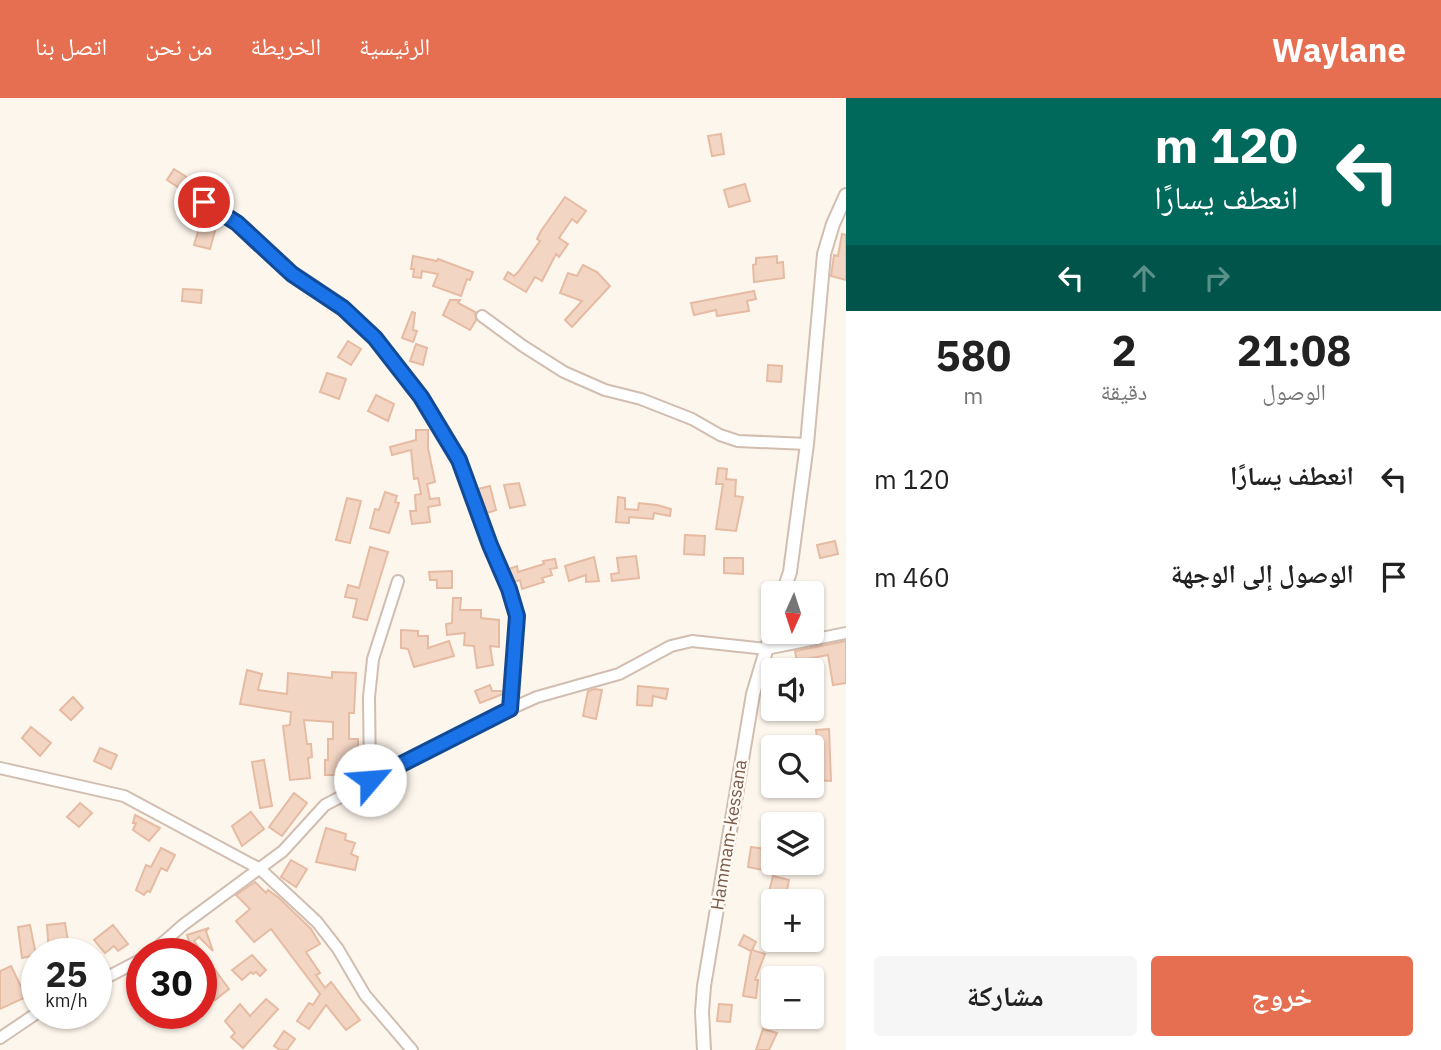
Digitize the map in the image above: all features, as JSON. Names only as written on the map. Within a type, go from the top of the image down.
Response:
[{"type":"street","points":[[787,581],[807,444],[824,254],[846,195]]},
{"type":"street","points":[[204,202],[237,223],[292,274],[343,308],[375,338],[421,397],[459,460],[517,616],[510,709]]},
{"type":"street","points":[[482,316],[564,372],[605,390],[641,399],[738,441],[807,444]]},
{"type":"street","points":[[370,780],[369,696],[373,659],[398,581]]},
{"type":"street","points":[[168,938],[298,837],[326,805],[510,709],[537,697],[619,674],[671,646],[692,641],[766,649],[846,633]]},
{"type":"street","name":"Hammam-kessana","points":[[704,1050],[704,986],[753,694],[768,644]]},
{"type":"street","points":[[0,768],[124,796],[260,869],[317,922],[338,948],[365,995],[412,1050]]},
{"type":"street","points":[[0,1038],[21,1024]]},
{"type":"building","points":[[721,134],[724,154],[712,156],[708,136]]},
{"type":"building","points":[[174,169],[188,178],[181,189],[167,180]]},
{"type":"building","points":[[745,184],[750,201],[729,207],[724,190]]},
{"type":"building","points":[[565,197],[586,211],[577,223],[572,219],[559,238],[568,244],[559,257],[556,254],[542,281],[535,277],[526,292],[504,279],[508,272],[514,276],[519,271],[540,241],[537,239],[541,231]]},
{"type":"building","points":[[204,212],[218,220],[210,249],[194,245]]},
{"type":"building","points":[[842,234],[846,235],[846,280],[831,276],[834,255],[838,256]]},
{"type":"building","points":[[413,256],[437,261],[438,259],[473,272],[470,280],[467,279],[461,296],[433,286],[438,274],[422,271],[421,278],[413,277]]},
{"type":"building","points":[[777,256],[777,263],[783,262],[784,278],[754,282],[753,265],[756,264],[756,258]]},
{"type":"building","points":[[583,265],[597,272],[610,286],[572,327],[565,320],[582,301],[560,293],[568,273],[577,276]]},
{"type":"building","points":[[183,289],[202,290],[201,303],[182,301]]},
{"type":"building","points":[[754,291],[756,299],[747,301],[749,311],[717,316],[716,310],[694,315],[691,303]]},
{"type":"building","points":[[450,300],[460,300],[458,303],[475,312],[476,320],[470,330],[443,315]]},
{"type":"building","points":[[412,312],[415,313],[413,330],[417,331],[413,342],[402,338]]},
{"type":"building","points":[[348,341],[361,349],[351,365],[338,357]]},
{"type":"building","points":[[416,344],[427,348],[423,365],[410,361]]},
{"type":"building","points":[[768,365],[782,366],[781,382],[767,381]]},
{"type":"building","points":[[327,373],[346,379],[339,399],[320,392]]},
{"type":"building","points":[[376,395],[394,404],[388,421],[368,411]]},
{"type":"building","points":[[416,430],[428,430],[428,448],[435,482],[427,484],[430,499],[439,498],[440,505],[428,507],[430,522],[412,524],[410,511],[416,511],[415,495],[421,494],[418,478],[414,479],[411,450],[392,455],[390,447],[416,440]]},
{"type":"building","points":[[718,468],[727,469],[726,479],[736,480],[735,496],[743,497],[736,531],[716,529],[723,484],[716,484]]},
{"type":"building","points":[[519,483],[525,505],[510,508],[504,485]]},
{"type":"building","points":[[490,486],[496,510],[487,513],[478,489]]},
{"type":"building","points":[[385,492],[397,496],[395,502],[399,503],[389,533],[370,528],[375,509],[379,510]]},
{"type":"building","points":[[618,497],[625,498],[625,509],[638,510],[639,503],[657,505],[671,509],[670,516],[654,513],[653,519],[629,517],[629,523],[616,522]]},
{"type":"building","points":[[347,498],[361,501],[350,543],[336,540]]},
{"type":"building","points":[[685,535],[705,536],[704,555],[684,554]]},
{"type":"building","points":[[835,541],[838,554],[820,558],[817,545]]},
{"type":"building","points":[[370,547],[388,552],[367,620],[353,617],[357,599],[345,597],[348,585],[359,588]]},
{"type":"building","points":[[636,556],[639,578],[612,581],[611,574],[619,573],[617,558]]},
{"type":"building","points":[[594,557],[599,581],[586,582],[586,575],[569,581],[565,566]]},
{"type":"building","points":[[724,558],[743,558],[743,574],[724,573]]},
{"type":"building","points":[[555,559],[557,568],[550,569],[552,575],[542,578],[544,582],[522,589],[520,580],[514,582],[509,569],[517,566],[518,572]]},
{"type":"building","points":[[452,571],[452,588],[437,588],[437,580],[430,580],[429,572]]},
{"type":"building","points":[[453,598],[461,598],[460,610],[481,610],[481,618],[499,620],[499,647],[490,646],[493,665],[477,668],[474,646],[464,645],[465,633],[447,635],[446,624],[452,623]]},
{"type":"building","points":[[401,630],[418,631],[418,636],[428,636],[428,648],[449,641],[454,656],[414,667],[408,649],[401,648]]},
{"type":"building","points":[[846,641],[846,683],[833,685],[828,655],[796,658],[795,651]]},
{"type":"building","points":[[247,670],[262,674],[258,690],[287,694],[288,673],[332,678],[332,672],[356,673],[354,713],[349,713],[349,739],[358,739],[358,771],[325,775],[328,739],[333,739],[333,722],[304,720],[307,744],[311,744],[312,757],[308,758],[310,778],[290,780],[283,726],[290,725],[291,712],[240,704]]},
{"type":"building","points":[[490,685],[492,691],[503,691],[503,694],[480,703],[475,691]]},
{"type":"building","points":[[638,686],[668,689],[666,699],[653,696],[652,706],[637,705]]},
{"type":"building","points":[[602,690],[596,719],[583,716],[588,691]]},
{"type":"building","points":[[73,697],[83,708],[71,720],[60,710]]},
{"type":"building","points":[[31,727],[51,743],[40,756],[22,738]]},
{"type":"building","points":[[829,729],[831,781],[824,781],[824,735],[817,735],[816,730]]},
{"type":"building","points":[[100,748],[117,755],[111,769],[94,761]]},
{"type":"building","points":[[264,760],[272,806],[260,808],[252,762]]},
{"type":"building","points":[[294,793],[307,803],[282,836],[269,827]]},
{"type":"building","points":[[80,803],[92,813],[79,827],[67,817]]},
{"type":"building","points":[[251,812],[264,829],[242,846],[232,826]]},
{"type":"building","points":[[135,815],[160,828],[149,841],[133,830]]},
{"type":"building","points":[[326,828],[346,834],[345,840],[355,843],[351,854],[358,857],[355,870],[316,862]]},
{"type":"building","points":[[751,847],[761,848],[761,870],[748,867]]},
{"type":"building","points":[[161,848],[175,855],[167,871],[161,868],[150,892],[147,891],[144,895],[136,890],[146,865],[151,867]]},
{"type":"building","points":[[291,860],[307,869],[296,887],[281,877]]},
{"type":"building","points":[[773,876],[789,880],[787,889],[770,889]]},
{"type":"building","points":[[255,882],[266,893],[268,890],[279,898],[311,929],[320,944],[306,952],[320,973],[316,975],[325,988],[331,982],[360,1020],[346,1030],[326,1005],[309,1029],[297,1021],[309,1003],[313,1005],[320,994],[271,929],[254,942],[236,921],[250,909],[236,895]]},
{"type":"building","points":[[65,923],[67,938],[48,938],[47,925]]},
{"type":"building","points":[[30,925],[33,938],[21,938],[21,950],[18,927]]},
{"type":"building","points":[[113,925],[126,941],[126,945],[118,951],[114,946],[112,948],[112,938],[97,938]]},
{"type":"building","points":[[209,928],[206,931],[208,938],[188,938],[187,935]]},
{"type":"building","points":[[744,935],[756,942],[752,950],[765,954],[755,980],[758,980],[756,998],[743,996],[751,951],[739,945]]},
{"type":"building","points":[[252,955],[266,970],[260,976],[251,972],[242,980],[232,970]]},
{"type":"building","points":[[11,966],[21,987],[21,999],[0,1009],[0,971]]},
{"type":"building","points":[[217,973],[229,989],[217,998]]},
{"type":"building","points":[[266,999],[278,1009],[243,1048],[231,1037],[235,1033],[225,1021],[240,1004],[250,1016]]},
{"type":"building","points":[[719,1004],[732,1005],[730,1022],[717,1021]]},
{"type":"building","points":[[763,1029],[777,1033],[769,1050],[756,1050]]},
{"type":"building","points":[[284,1031],[295,1039],[287,1050],[280,1050],[274,1046]]},
{"type":"route","points":[[204,202],[237,223],[292,274],[343,308],[375,338],[421,397],[459,460],[517,616],[510,709],[370,780]]}]
